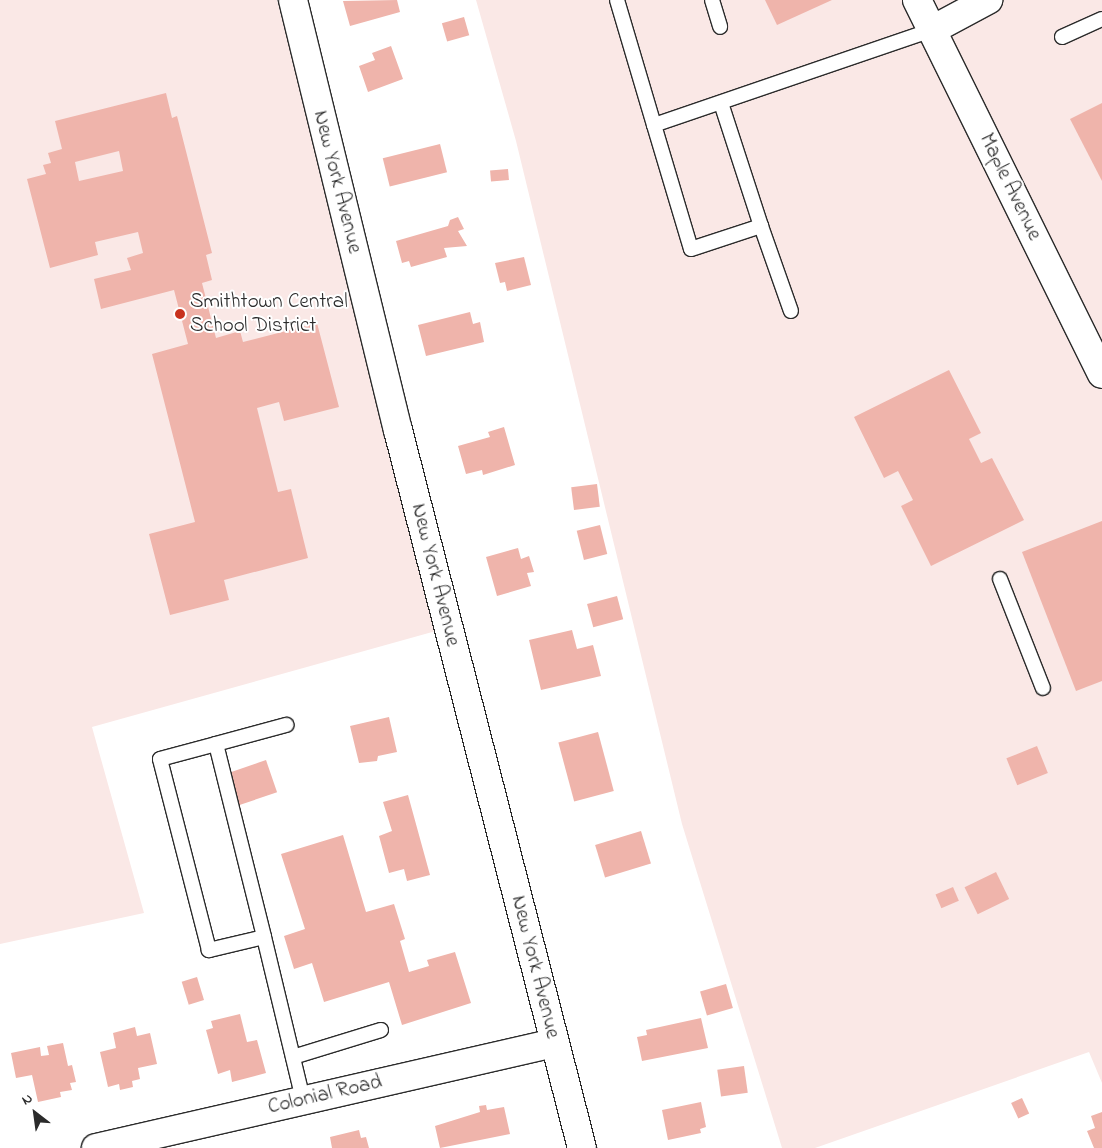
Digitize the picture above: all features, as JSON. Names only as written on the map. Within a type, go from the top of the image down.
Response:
[{"type":"street","name":"New York Avenue","points":[[293,0],[398,430],[582,1148]]},
{"type":"street","name":"Maple Avenue","points":[[917,0],[1102,374]]},
{"type":"street","points":[[932,30],[988,0]]},
{"type":"street","name":"Colonial Road","points":[[96,1148],[554,1043]]},
{"type":"lane","points":[[617,0],[691,250],[761,226]]},
{"type":"lane","points":[[712,0],[720,27]]},
{"type":"lane","points":[[1062,37],[1102,19]]},
{"type":"lane","points":[[654,125],[932,30]]},
{"type":"lane","points":[[721,103],[791,312]]},
{"type":"lane","points":[[1000,579],[1043,688]]},
{"type":"lane","points":[[264,937],[209,950],[160,758],[286,725]]},
{"type":"lane","points":[[216,744],[303,1100]]},
{"type":"lane","points":[[293,1057],[381,1030]]},
{"type":"shaded area","name":"Smithtown Central School District","points":[[0,0],[277,0],[443,629],[92,727],[144,913],[0,944]]},
{"type":"shaded area","points":[[476,0],[1102,0],[1102,1083],[1089,1052],[815,1148],[782,1148],[682,824],[516,141]]},
{"type":"building","points":[[397,0],[400,12],[350,26],[343,1]]},
{"type":"building","points":[[765,0],[832,0],[777,25]]},
{"type":"building","points":[[464,17],[469,35],[447,42],[442,23]]},
{"type":"building","points":[[391,46],[403,79],[368,92],[359,66],[375,60],[372,53]]},
{"type":"building","points":[[166,93],[172,118],[177,116],[212,253],[206,255],[212,280],[202,283],[216,338],[240,331],[243,342],[317,323],[339,407],[284,421],[279,402],[257,408],[278,492],[291,489],[308,558],[224,580],[229,600],[170,615],[149,534],[195,522],[152,354],[188,344],[174,290],[101,309],[94,279],[131,270],[127,258],[143,253],[138,232],[95,242],[98,255],[50,268],[27,179],[46,174],[43,165],[51,163],[48,153],[62,149],[55,121]],"holes":[[[119,151],[123,171],[79,181],[75,162]]]},
{"type":"building","points":[[1102,103],[1102,181],[1070,119]]},
{"type":"building","points":[[440,144],[447,172],[390,186],[383,158]]},
{"type":"building","points":[[508,169],[509,180],[491,182],[490,171]]},
{"type":"building","points":[[458,217],[464,229],[458,231],[467,246],[444,248],[447,257],[411,267],[409,261],[402,263],[396,241],[448,226],[450,220]]},
{"type":"building","points":[[524,257],[531,285],[507,291],[505,282],[500,283],[495,263]]},
{"type":"building","points":[[470,312],[473,324],[480,322],[484,342],[426,356],[418,325]]},
{"type":"building","points":[[949,370],[981,433],[969,439],[981,463],[992,458],[1024,520],[931,566],[901,506],[913,500],[898,471],[884,478],[854,417]]},
{"type":"building","points":[[504,427],[515,465],[483,475],[482,470],[466,474],[458,446],[490,437],[488,432]]},
{"type":"building","points":[[597,484],[600,507],[574,510],[571,487]]},
{"type":"building","points":[[1102,521],[1102,681],[1076,691],[1022,552]]},
{"type":"building","points":[[600,525],[607,554],[584,560],[577,531]]},
{"type":"building","points":[[518,548],[521,559],[529,556],[534,572],[527,573],[531,586],[497,596],[486,557]]},
{"type":"building","points":[[617,596],[623,619],[593,627],[587,604]]},
{"type":"building","points":[[572,630],[577,649],[593,645],[601,676],[541,690],[529,640]]},
{"type":"building","points":[[389,717],[397,752],[378,756],[377,761],[359,763],[350,726]]},
{"type":"building","points":[[598,732],[614,791],[574,802],[558,743]]},
{"type":"building","points":[[1037,746],[1048,773],[1017,785],[1006,758]]},
{"type":"building","points":[[266,760],[277,792],[237,806],[226,774]]},
{"type":"building","points":[[408,795],[430,875],[407,881],[404,869],[389,873],[379,836],[392,831],[383,802]]},
{"type":"building","points":[[641,831],[651,864],[605,878],[595,845]]},
{"type":"building","points":[[343,835],[366,912],[394,904],[405,939],[400,941],[409,972],[429,966],[427,960],[455,952],[471,1003],[402,1025],[389,982],[324,1002],[312,963],[294,969],[284,936],[305,929],[281,854]]},
{"type":"building","points":[[996,872],[1009,899],[978,914],[965,887]]},
{"type":"building","points":[[953,887],[959,901],[941,908],[936,894]]},
{"type":"building","points":[[197,977],[204,1000],[189,1005],[182,982]]},
{"type":"building","points":[[726,984],[733,1008],[707,1015],[700,991]]},
{"type":"building","points":[[240,1014],[247,1042],[257,1040],[266,1073],[232,1082],[230,1070],[218,1074],[206,1030],[213,1028],[211,1021]]},
{"type":"building","points":[[701,1018],[708,1048],[642,1061],[637,1037],[647,1035],[646,1030]]},
{"type":"building","points":[[135,1027],[137,1036],[150,1033],[157,1064],[138,1068],[140,1079],[132,1081],[133,1087],[120,1090],[119,1084],[108,1087],[100,1052],[116,1048],[113,1033]]},
{"type":"building","points":[[63,1043],[68,1066],[72,1065],[76,1082],[70,1083],[72,1090],[60,1092],[61,1097],[38,1102],[32,1075],[16,1078],[11,1053],[40,1047],[41,1056],[49,1055],[47,1046]]},
{"type":"building","points":[[744,1066],[748,1093],[721,1096],[717,1070]]},
{"type":"building","points":[[1022,1098],[1029,1113],[1018,1118],[1011,1103]]},
{"type":"building","points":[[701,1102],[706,1127],[700,1129],[701,1133],[668,1140],[662,1110]]},
{"type":"building","points":[[486,1105],[487,1110],[504,1107],[510,1134],[440,1148],[435,1126],[480,1112],[479,1106]]},
{"type":"building","points":[[1102,1112],[1102,1148],[1094,1148],[1087,1131],[1095,1128],[1091,1116]]},
{"type":"building","points":[[359,1130],[361,1138],[366,1137],[369,1148],[332,1148],[330,1137]]},
{"type":"place","name":"Smithtown Central School District","points":[[180,314]]}]
